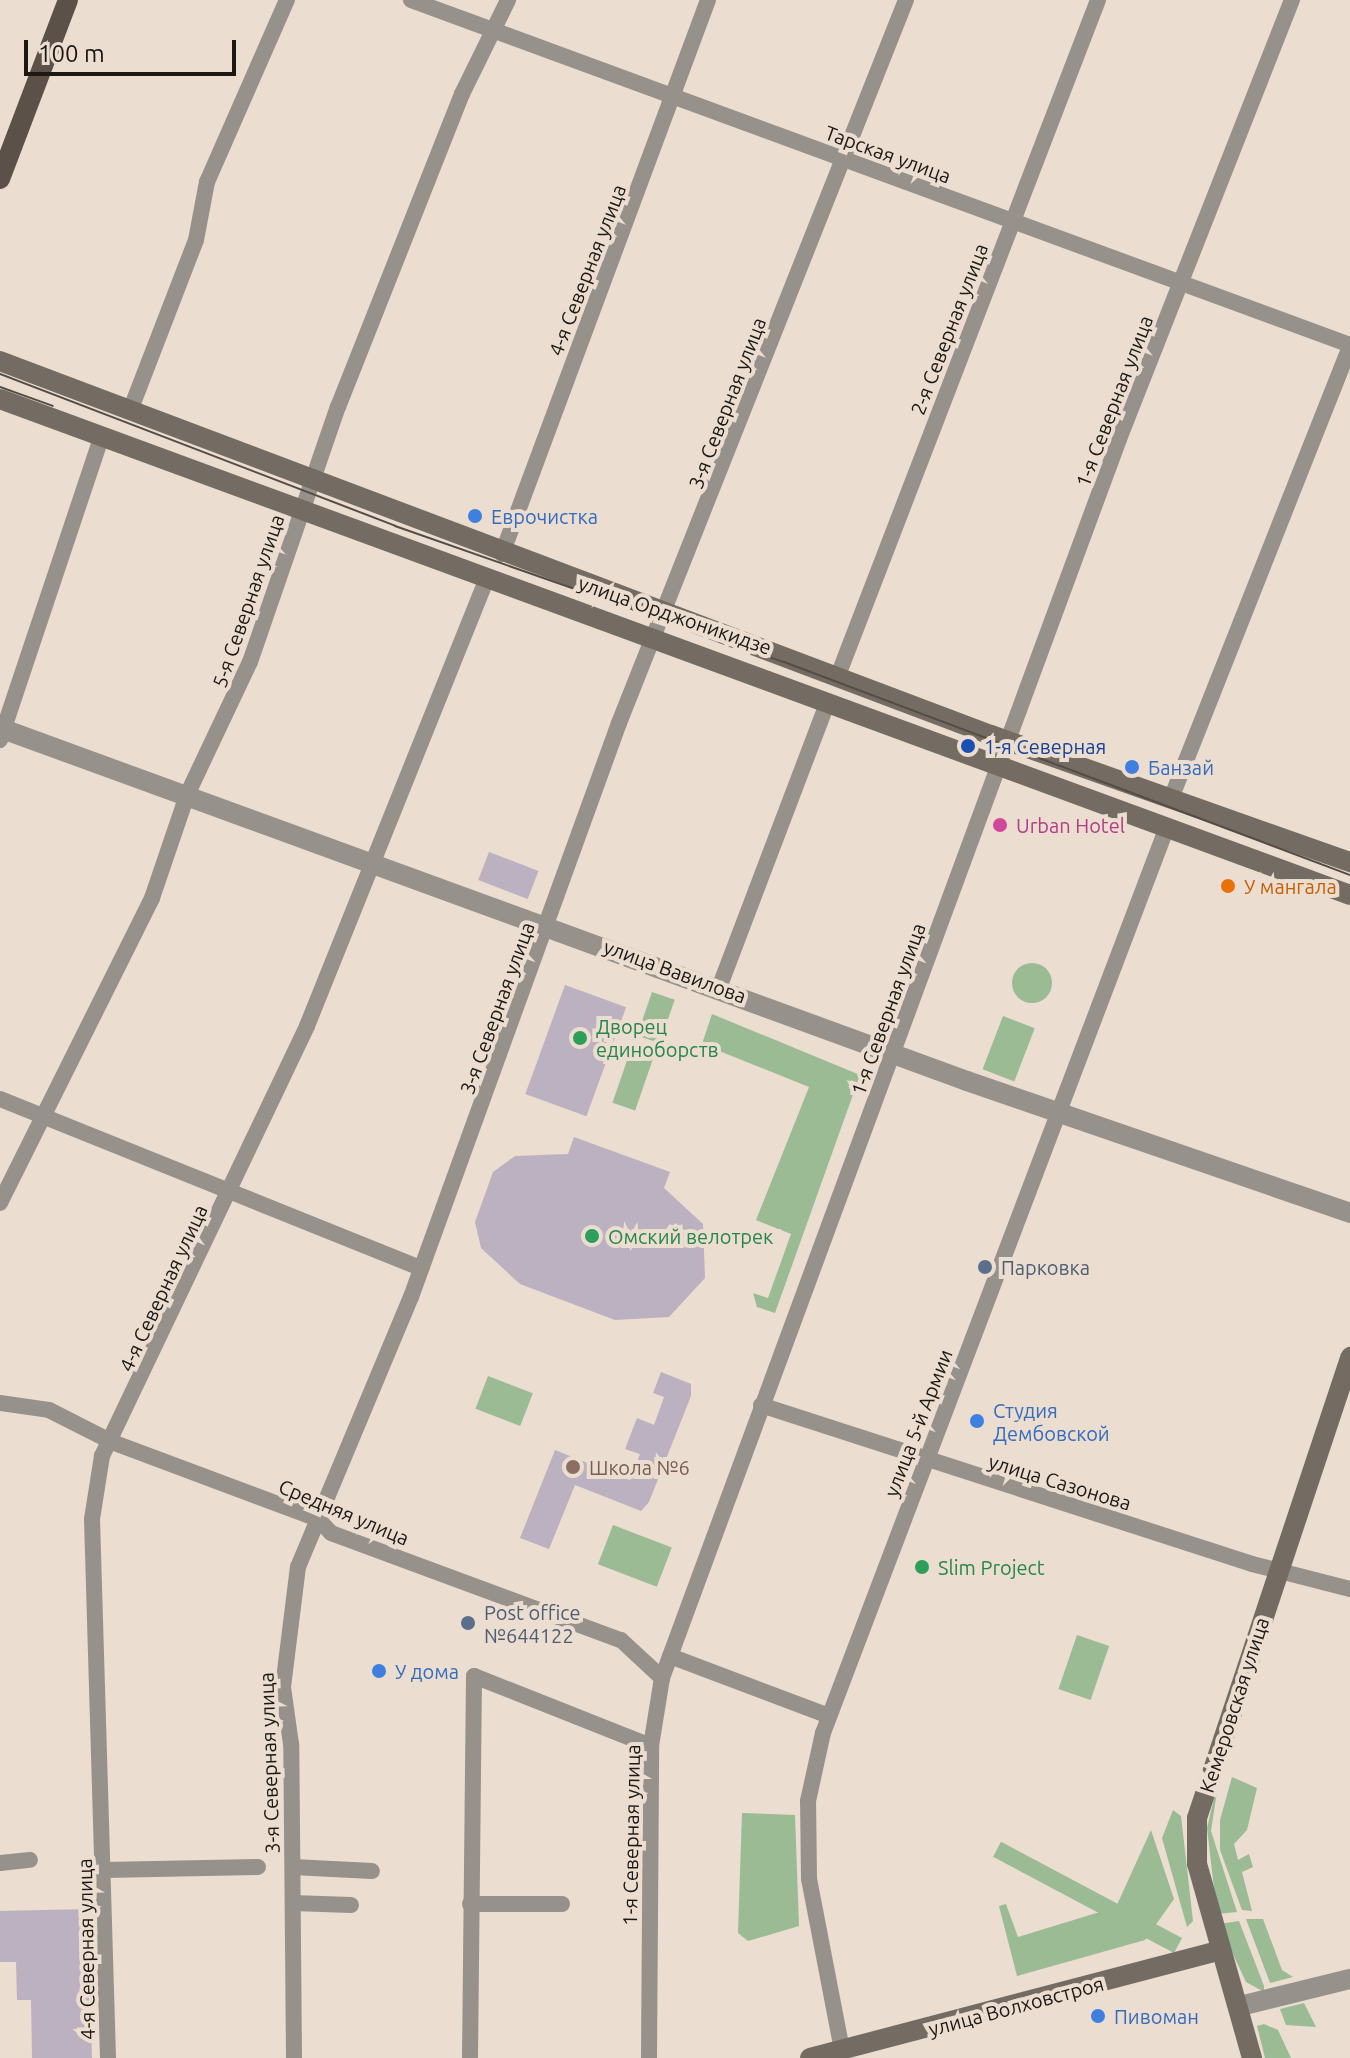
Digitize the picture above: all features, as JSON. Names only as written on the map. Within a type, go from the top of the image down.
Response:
[{"type":"main road","points":[[0,179],[68,0]]},
{"type":"main road","name":"улица Орджоникидзе","points":[[0,361],[502,554],[839,673],[1009,742],[1172,796],[1350,862]]},
{"type":"main road","name":"улица Орджоникидзе","points":[[0,399],[1350,895]]},
{"type":"main road","name":"Кемеровская улица","points":[[1252,2058],[1240,2006],[1197,1864],[1197,1818],[1350,1357]]},
{"type":"main road","name":"улица Волховстроя","points":[[810,2058],[1221,1950]]},
{"type":"street","points":[[130,411],[196,240],[207,182],[287,0]]},
{"type":"street","name":"Тарская улица","points":[[411,0],[1350,346]]},
{"type":"street","name":"5-я Северная улица","points":[[0,1203],[152,898],[187,795],[245,674],[311,481],[462,94],[496,32],[508,0]]},
{"type":"street","name":"4-я Северная улица","points":[[502,554],[708,0]]},
{"type":"street","name":"3-я Северная улица","points":[[294,2058],[293,1867],[283,1687],[296,1578],[421,1268],[656,640],[906,0]]},
{"type":"street","name":"2-я Северная улица","points":[[839,673],[1098,0]]},
{"type":"street","name":"1-я Северная улица","points":[[649,2058],[651,1746],[662,1678],[1009,742],[1292,0]]},
{"type":"street","points":[[1172,796],[1350,346]]},
{"type":"street","points":[[1,732],[102,436]]},
{"type":"street","name":"4-я Северная улица","points":[[108,2058],[92,1519],[102,1456],[112,1442],[233,1188],[376,862],[487,578]]},
{"type":"street","points":[[719,988],[827,703]]},
{"type":"street","name":"улица Вавилова","points":[[1,732],[376,862],[893,1053],[1350,1213]]},
{"type":"street","name":"улица 5-й Армии","points":[[842,2050],[815,1932],[807,1837],[811,1781],[829,1716],[1167,827]]},
{"type":"street","points":[[0,1099],[233,1188],[421,1268]]},
{"type":"street","name":"Средняя улица","points":[[0,1403],[49,1410],[112,1442],[318,1519],[339,1536],[621,1640],[662,1678]]},
{"type":"street","name":"улица Сазонова","points":[[761,1405],[925,1462],[1278,1571],[1350,1589]]},
{"type":"street","points":[[670,1656],[829,1716]]},
{"type":"street","points":[[470,2058],[474,1676],[651,1746]]},
{"type":"street","points":[[0,1863],[30,1860]]},
{"type":"street","points":[[104,1870],[258,1867]]},
{"type":"street","points":[[293,1867],[372,1871]]},
{"type":"street","points":[[293,1903],[351,1905]]},
{"type":"street","points":[[470,1904],[562,1904]]},
{"type":"street","points":[[1240,2006],[1350,1979]]},
{"type":"green space","points":[[1032,963],[1046,969],[1052,983],[1046,997],[1032,1003],[1018,997],[1012,983],[1018,969]]},
{"type":"green space","points":[[652,992],[675,1000],[660,1043],[637,1035]]},
{"type":"green space","points":[[712,1014],[860,1075],[775,1313],[757,1307],[753,1293],[768,1298],[791,1234],[756,1220],[809,1087],[702,1044]]},
{"type":"green space","points":[[1003,1016],[1035,1028],[1014,1081],[983,1069]]},
{"type":"green space","points":[[632,1046],[655,1054],[635,1111],[612,1103]]},
{"type":"green space","points":[[488,1376],[533,1393],[520,1426],[475,1409]]},
{"type":"green space","points":[[613,1525],[672,1548],[657,1587],[598,1564]]},
{"type":"green space","points":[[1077,1635],[1109,1646],[1091,1700],[1058,1689]]},
{"type":"green space","points":[[1220,1772],[1211,1831],[1237,1912],[1217,1914],[1207,1828]]},
{"type":"green space","points":[[1232,1777],[1257,1788],[1247,1830],[1234,1844],[1238,1860],[1249,1854],[1253,1867],[1242,1872],[1252,1911],[1242,1910],[1220,1850],[1220,1820]]},
{"type":"green space","points":[[1173,1810],[1181,1816],[1193,1921],[1187,1927],[1162,1838]]},
{"type":"green space","points":[[742,1813],[795,1815],[799,1926],[748,1941],[738,1933]]},
{"type":"green space","points":[[1151,1830],[1174,1899],[1145,1940],[1017,1976],[999,1906],[1006,1904],[1018,1937],[1116,1907]]},
{"type":"green space","points":[[1001,1842],[1182,1938],[1174,1953],[993,1857]]},
{"type":"green space","points":[[1246,1919],[1263,1919],[1282,1970],[1293,1977],[1270,1983]]},
{"type":"green space","points":[[1239,1921],[1264,1992],[1246,1982],[1219,1924]]},
{"type":"green space","points":[[1304,2003],[1316,2027],[1286,2025],[1280,2009]]},
{"type":"green space","points":[[1264,2024],[1278,2030],[1291,2058],[1265,2058],[1257,2026]]},
{"type":"building","points":[[489,852],[538,871],[528,899],[478,880]]},
{"type":"building","name":"Дворец единоборств","points":[[565,985],[626,1007],[586,1116],[525,1094]]},
{"type":"building","name":"Омский велотрек","points":[[574,1137],[670,1172],[664,1188],[703,1224],[705,1278],[669,1317],[615,1320],[520,1284],[481,1248],[475,1222],[493,1172],[515,1156],[568,1154]]},
{"type":"building","name":"Школа №6","points":[[661,1372],[691,1384],[691,1396],[649,1502],[641,1511],[575,1485],[549,1549],[520,1538],[555,1450],[630,1480],[640,1454],[625,1449],[637,1418],[654,1425],[664,1397],[653,1393]]},
{"type":"building","points":[[88,1909],[92,2058],[32,2058],[31,2000],[17,2000],[16,1962],[0,1962],[0,1911]]},
{"type":"tram line","points":[[0,374],[395,526],[784,662],[1350,875]]},
{"type":"tram line","points":[[0,387],[53,406]]},
{"type":"place","name":"Еврочистка","points":[[475,516]]},
{"type":"place","name":"1-я Северная","points":[[968,746]]},
{"type":"place","name":"Банзай","points":[[1132,767]]},
{"type":"place","name":"Urban Hotel","points":[[1000,825]]},
{"type":"place","name":"У мангала","points":[[1228,886]]},
{"type":"place","name":"Дворец единоборств","points":[[580,1038]]},
{"type":"place","name":"Омский велотрек","points":[[592,1236]]},
{"type":"place","name":"Парковка","points":[[985,1267]]},
{"type":"place","name":"Студия Дембовской","points":[[977,1421]]},
{"type":"place","name":"Школа №6","points":[[573,1467]]},
{"type":"place","name":"Slim Project","points":[[922,1567]]},
{"type":"place","name":"Post office №644122","points":[[468,1623]]},
{"type":"place","name":"У дома","points":[[379,1671]]},
{"type":"place","name":"Пивоман","points":[[1098,2016]]}]
